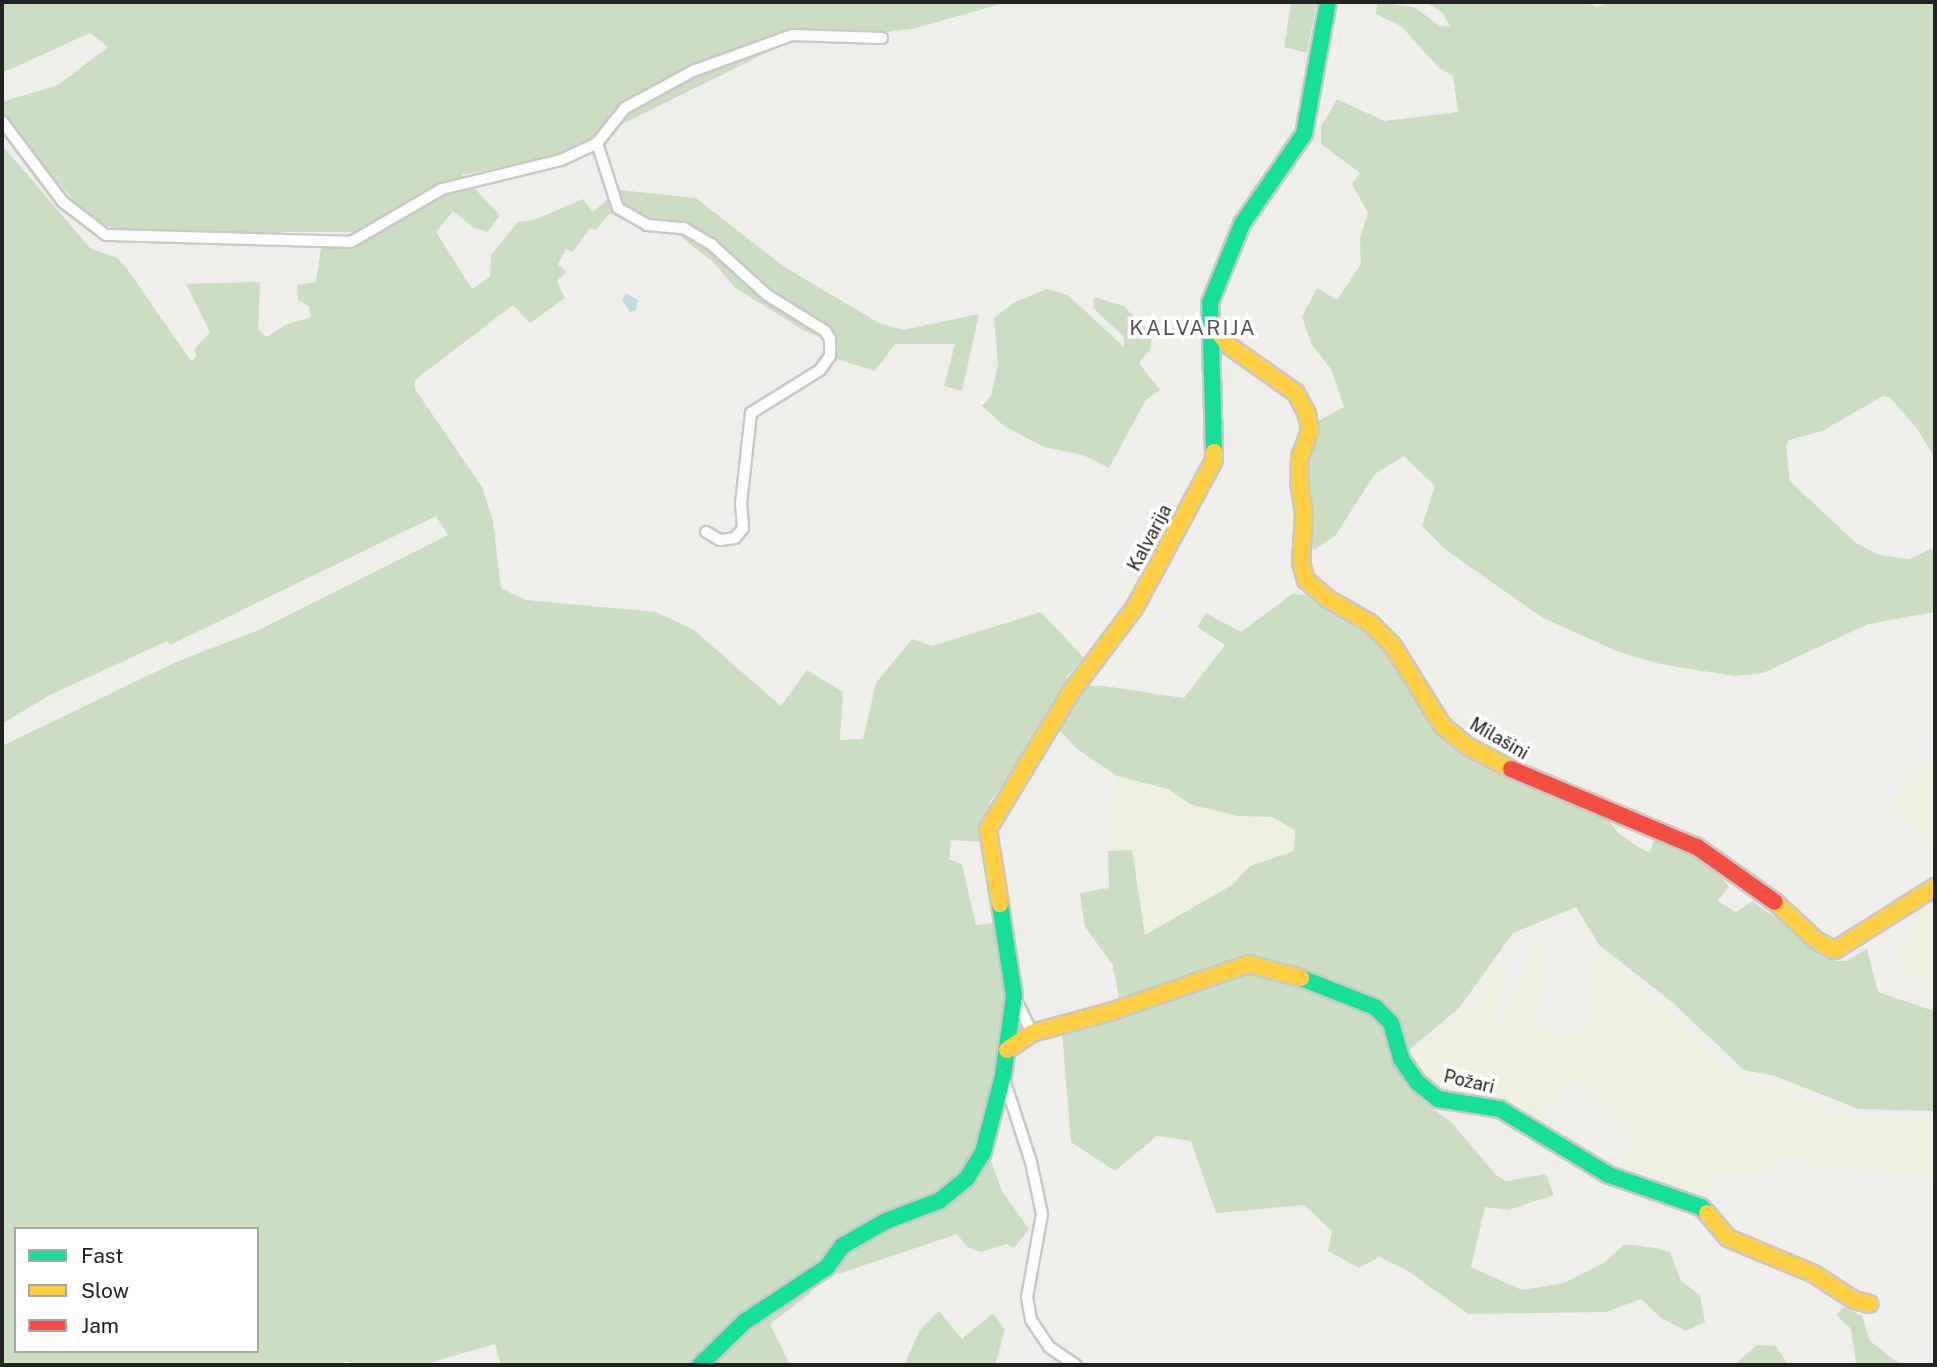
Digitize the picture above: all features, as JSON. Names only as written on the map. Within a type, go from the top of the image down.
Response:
[{"type":"street","name":"Kalvarija","points":[[700,1365],[744,1322],[827,1267],[842,1246],[886,1220],[939,1201],[967,1178],[983,1152],[1003,1076],[1014,996],[988,829],[1002,798],[1030,764],[1071,692],[1135,607],[1214,460],[1213,325],[1210,303],[1224,260],[1242,224],[1273,186],[1304,135],[1328,2]]},
{"type":"street","points":[[2,121],[78,216],[106,235],[122,239],[351,243],[442,189],[561,160],[597,143],[625,108],[693,71],[792,35],[882,38]]},
{"type":"street","points":[[597,143],[618,208],[647,225],[684,228],[711,244],[767,295],[825,331],[830,339],[830,356],[820,370],[751,413],[740,503],[743,528],[735,538],[720,540],[706,532]]},
{"type":"street","name":"Milašini","points":[[1213,325],[1228,345],[1296,393],[1307,414],[1310,431],[1300,457],[1304,514],[1301,563],[1306,580],[1386,638],[1443,725],[1467,746],[1496,764],[1697,847],[1755,884],[1817,941],[1835,950],[1935,887]]},
{"type":"street","name":"Požari","points":[[1007,1050],[1032,1033],[1113,1011],[1228,969],[1248,964],[1272,967],[1325,992],[1353,997],[1375,1007],[1391,1023],[1401,1059],[1438,1099],[1500,1109],[1609,1175],[1701,1208],[1728,1238],[1814,1274],[1854,1300],[1870,1304]]},
{"type":"street","points":[[1014,996],[1032,1033]]},
{"type":"street","points":[[1003,1076],[1031,1162],[1042,1214],[1027,1297],[1031,1320],[1049,1347],[1076,1365]]},
{"type":"green space","points":[[2,2],[1008,2],[912,29],[784,44],[560,155],[462,175],[500,215],[488,232],[474,228],[453,211],[436,232],[472,289],[490,277],[491,255],[518,222],[534,220],[583,199],[593,212],[619,190],[696,198],[783,266],[879,323],[903,330],[979,314],[962,391],[944,386],[955,344],[895,344],[875,371],[837,359],[836,344],[803,330],[734,287],[713,262],[680,236],[626,222],[610,213],[596,230],[590,228],[573,252],[566,249],[558,264],[566,272],[557,281],[565,298],[530,323],[513,305],[415,380],[415,389],[482,487],[493,521],[501,588],[525,600],[656,612],[694,630],[781,706],[807,670],[843,692],[840,740],[863,739],[876,683],[912,639],[932,646],[1041,612],[1085,659],[1066,677],[1070,686],[1104,686],[1184,698],[1225,645],[1197,627],[1206,613],[1241,632],[1292,594],[1312,595],[1381,639],[1449,737],[1607,818],[1618,833],[1643,850],[1650,852],[1655,837],[1706,858],[1729,887],[1717,901],[1736,912],[1752,901],[1836,961],[1846,961],[1867,949],[1878,992],[1934,1011],[1935,1111],[1858,1109],[1775,1076],[1744,1070],[1673,1003],[1599,945],[1576,907],[1513,933],[1459,1008],[1395,1062],[1428,1105],[1451,1122],[1496,1175],[1506,1181],[1546,1174],[1554,1195],[1508,1210],[1485,1207],[1471,1267],[1522,1290],[1564,1283],[1602,1264],[1625,1244],[1656,1248],[1670,1252],[1681,1281],[1700,1295],[1705,1322],[1686,1331],[1661,1318],[1641,1299],[1606,1312],[1468,1314],[1405,1269],[1379,1257],[1359,1268],[1328,1251],[1332,1231],[1304,1205],[1216,1213],[1191,1141],[1157,1136],[1115,1171],[1071,1142],[1062,1032],[1122,1016],[1113,965],[1085,927],[1080,893],[1109,888],[1108,851],[1132,850],[1145,935],[1232,885],[1250,866],[1294,851],[1295,830],[1272,817],[1238,816],[1192,805],[1168,789],[1117,776],[1077,749],[1049,719],[990,802],[983,842],[951,840],[949,859],[962,864],[976,925],[994,923],[1009,998],[1002,1057],[982,1136],[1002,1191],[1029,1229],[1014,1248],[1006,1244],[981,1252],[967,1247],[957,1234],[838,1274],[822,1262],[805,1280],[811,1293],[770,1324],[790,1365],[501,1365],[495,1344],[422,1365],[356,1365],[346,1361],[342,1365],[2,1365],[2,746],[176,662],[261,629],[448,535],[436,516],[170,645],[167,641],[48,696],[2,724],[2,145],[90,248],[117,258],[125,266],[191,361],[197,356],[194,350],[210,332],[186,284],[260,282],[258,330],[267,337],[285,325],[311,317],[309,306],[298,300],[297,285],[316,282],[321,248],[348,246],[368,232],[122,232],[89,218],[39,160],[2,110],[2,102],[58,85],[108,47],[90,33],[2,73]]},
{"type":"green space","points":[[1291,2],[1317,2],[1307,53],[1284,47]]},
{"type":"green space","points":[[1377,2],[1414,7],[1440,26],[1450,27],[1443,13],[1425,2],[1585,2],[1597,7],[1610,2],[1935,2],[1935,458],[1916,427],[1890,398],[1883,396],[1822,431],[1789,440],[1786,447],[1790,481],[1856,543],[1879,555],[1909,559],[1935,547],[1935,612],[1868,624],[1763,673],[1734,676],[1660,664],[1619,652],[1543,618],[1446,550],[1422,526],[1435,486],[1404,456],[1375,474],[1335,536],[1314,550],[1306,544],[1305,481],[1314,432],[1318,421],[1344,407],[1332,371],[1311,343],[1302,317],[1317,288],[1337,300],[1361,264],[1360,238],[1368,213],[1352,184],[1360,173],[1321,144],[1321,127],[1337,99],[1384,121],[1458,112],[1453,76],[1439,68],[1401,26],[1376,14]]},
{"type":"green space","points":[[1047,289],[1068,295],[1124,347],[1124,337],[1093,308],[1094,297],[1124,306],[1152,336],[1150,350],[1139,363],[1160,390],[1146,400],[1109,468],[1083,455],[1044,447],[1004,426],[982,406],[991,396],[998,364],[994,318],[1013,303]]},
{"type":"green space","points":[[1935,753],[1935,851],[1934,852],[1891,800]]},
{"type":"green space","points":[[1117,776],[1168,789],[1192,805],[1238,816],[1272,817],[1295,830],[1294,851],[1250,866],[1232,885],[1144,935],[1132,851],[1108,851]]},
{"type":"green space","points":[[1920,907],[1935,908],[1935,1050],[1928,986],[1896,961]]},
{"type":"green space","points":[[1545,944],[1537,1027],[1586,1029],[1593,951],[1658,1002],[1731,1073],[1801,1093],[1850,1117],[1935,1119],[1935,1179],[1831,1167],[1808,1168],[1807,1160],[1780,1161],[1778,1170],[1718,1176],[1694,1199],[1619,1163],[1636,1135],[1569,1079],[1538,1124],[1438,1092],[1409,1061],[1439,1030],[1477,1001],[1497,972],[1512,961],[1496,1015],[1503,1022],[1533,946]]},
{"type":"green space","points":[[1844,1307],[1862,1316],[1870,1341],[1901,1365],[1856,1365],[1851,1329],[1836,1315]]},
{"type":"green space","points":[[939,1311],[962,1339],[993,1313],[1005,1330],[995,1365],[904,1365],[920,1330]]},
{"type":"green space","points":[[1757,1345],[1776,1346],[1788,1365],[1734,1365]]},
{"type":"water","points":[[626,293],[638,300],[636,310],[630,312],[622,300]]},
{"type":"traffic: fast","points":[[1214,452],[1210,303],[1242,224],[1304,134],[1328,2]]},
{"type":"traffic: fast","points":[[700,1365],[744,1322],[827,1267],[842,1246],[886,1221],[939,1201],[967,1178],[983,1152],[1003,1076],[1014,996],[1000,904]]},
{"type":"traffic: fast","points":[[1301,978],[1375,1007],[1391,1023],[1401,1059],[1418,1083],[1438,1099],[1500,1109],[1609,1175],[1701,1207],[1707,1213]]},
{"type":"traffic: slow","points":[[1213,325],[1228,345],[1296,393],[1307,414],[1310,431],[1300,457],[1299,482],[1304,514],[1301,563],[1306,580],[1328,599],[1370,623],[1393,646],[1442,725],[1467,746],[1511,769]]},
{"type":"traffic: slow","points":[[1000,904],[988,829],[1071,692],[1135,607],[1214,460],[1214,452]]},
{"type":"traffic: slow","points":[[1775,902],[1817,941],[1835,950],[1935,887]]},
{"type":"traffic: slow","points":[[1007,1050],[1032,1033],[1113,1011],[1248,964],[1301,978]]},
{"type":"traffic: slow","points":[[1707,1213],[1728,1238],[1814,1274],[1854,1300],[1870,1304]]},
{"type":"traffic: jam","points":[[1511,769],[1697,847],[1775,902]]},
{"type":"district","name":"KALVARIJA","points":[[1193,328]]}]
